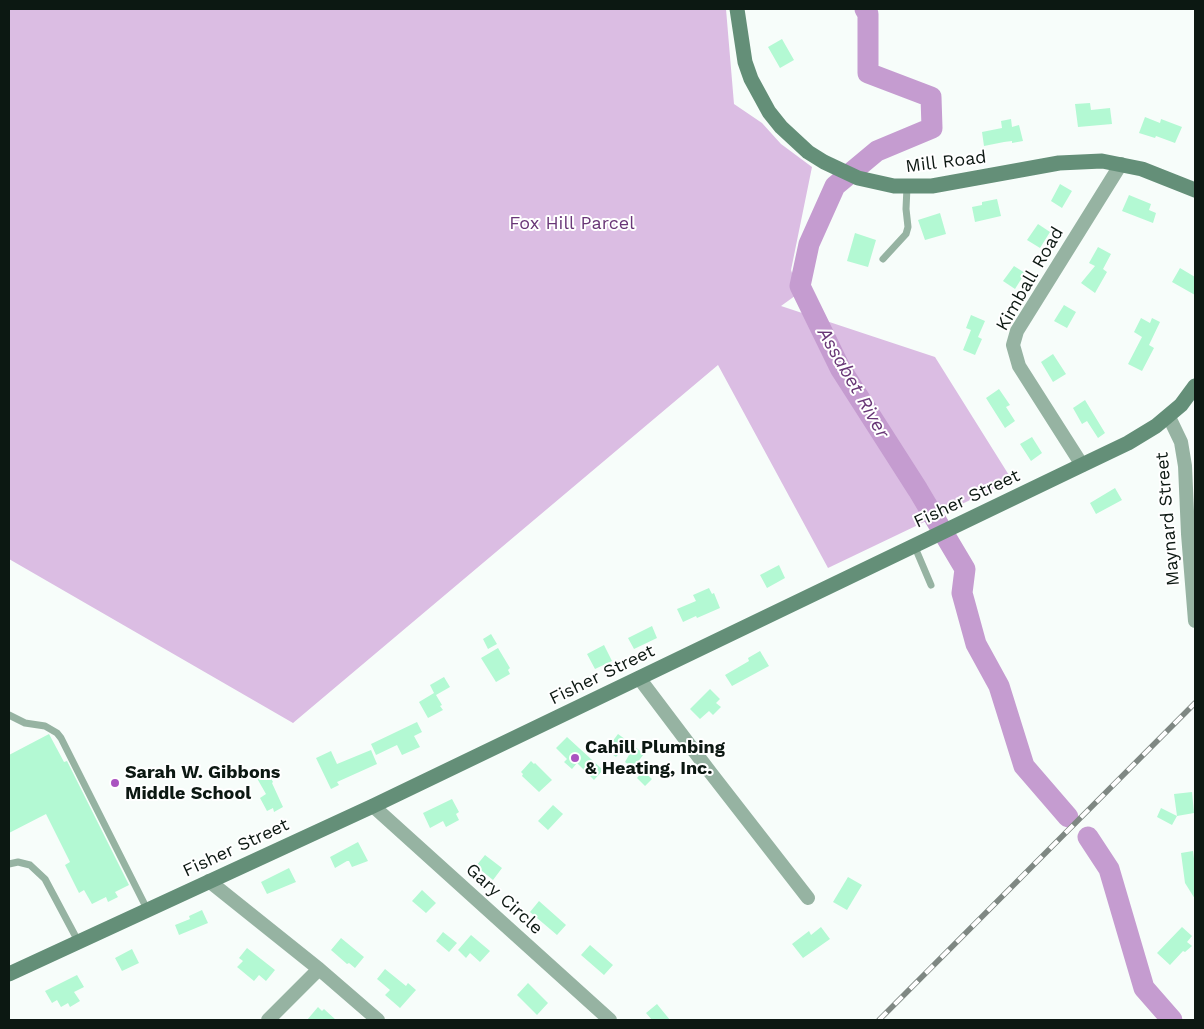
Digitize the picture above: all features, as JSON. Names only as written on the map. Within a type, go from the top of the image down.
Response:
[{"type":"main road","name":"Mill Road","points":[[737,9],[745,62],[759,96],[781,127],[801,146],[824,162],[858,178],[901,186],[950,184],[1073,161],[1102,161],[1142,169],[1195,190]]},
{"type":"main road","name":"Fisher Street","points":[[9,974],[209,880],[373,806],[1082,466],[1142,435],[1169,417],[1195,386]]},
{"type":"street","name":"Kimball Road","points":[[1082,466],[1019,366],[1013,345],[1017,331],[1121,164]]},
{"type":"street","name":"Maynard Street","points":[[1169,417],[1181,442],[1185,466],[1195,621]]},
{"type":"street","points":[[639,678],[808,898]]},
{"type":"street","name":"Gary Circle","points":[[373,806],[610,1020]]},
{"type":"street","points":[[209,880],[319,968],[378,1020]]},
{"type":"street","points":[[268,1020],[319,968]]},
{"type":"lane","points":[[883,259],[906,234],[908,227],[901,186]]},
{"type":"lane","points":[[914,545],[931,585]]},
{"type":"lane","points":[[9,715],[25,723],[45,726],[57,733],[61,738],[147,909]]},
{"type":"lane","points":[[9,864],[18,862],[30,865],[45,879],[78,941]]},
{"type":"green space","name":"Fox Hill Parcel","points":[[9,9],[726,9],[734,104],[762,123],[781,144],[812,167],[791,270],[799,293],[781,306],[935,357],[1012,480],[828,568],[718,365],[293,723],[9,559]]},
{"type":"building","points":[[782,39],[794,60],[780,68],[768,47]]},
{"type":"building","points":[[1090,103],[1091,110],[1110,108],[1112,124],[1078,127],[1075,104]]},
{"type":"building","points":[[1145,117],[1160,123],[1161,119],[1182,127],[1175,143],[1156,136],[1155,138],[1139,133]]},
{"type":"building","points":[[1011,119],[1012,127],[1019,125],[1023,141],[984,146],[982,132],[1002,128],[1001,121]]},
{"type":"building","points":[[1060,184],[1072,191],[1062,208],[1051,201]]},
{"type":"building","points":[[1129,195],[1151,204],[1149,210],[1156,213],[1153,223],[1122,211]]},
{"type":"building","points":[[997,199],[1001,216],[975,222],[972,207],[982,205],[982,202]]},
{"type":"building","points":[[940,213],[946,234],[925,240],[918,220]]},
{"type":"building","points":[[1038,224],[1050,232],[1040,248],[1027,240]]},
{"type":"building","points":[[855,233],[876,240],[868,267],[847,261]]},
{"type":"building","points":[[1098,247],[1111,254],[1103,269],[1107,272],[1095,293],[1081,283],[1095,266],[1089,263]]},
{"type":"building","points":[[1014,266],[1025,273],[1015,289],[1003,281]]},
{"type":"building","points":[[1180,268],[1195,277],[1195,295],[1172,282]]},
{"type":"building","points":[[1064,305],[1076,312],[1067,328],[1054,321]]},
{"type":"building","points":[[971,315],[985,321],[978,337],[982,339],[975,355],[963,350],[971,330],[966,328]]},
{"type":"building","points":[[1141,318],[1150,323],[1152,318],[1160,322],[1149,345],[1154,348],[1142,371],[1128,364],[1142,337],[1134,332]]},
{"type":"building","points":[[1053,354],[1066,374],[1053,382],[1041,362]]},
{"type":"building","points":[[999,389],[1010,405],[1006,407],[1015,421],[1005,428],[986,398]]},
{"type":"building","points":[[1085,400],[1105,433],[1098,438],[1087,421],[1082,424],[1073,408]]},
{"type":"building","points":[[1032,437],[1042,453],[1031,461],[1020,444]]},
{"type":"building","points":[[1115,488],[1122,500],[1096,514],[1090,503]]},
{"type":"building","points":[[779,565],[785,578],[767,588],[760,575]]},
{"type":"building","points":[[709,588],[712,594],[714,593],[720,608],[683,622],[677,609],[696,601],[693,595]]},
{"type":"building","points":[[652,626],[657,638],[634,649],[628,638]]},
{"type":"building","points":[[491,634],[497,644],[488,649],[483,639]]},
{"type":"building","points":[[604,645],[612,661],[595,669],[587,654]]},
{"type":"building","points":[[498,648],[510,668],[508,670],[510,674],[496,682],[481,658]]},
{"type":"building","points":[[760,651],[769,666],[732,686],[725,675],[749,661],[748,658]]},
{"type":"building","points":[[444,677],[450,687],[436,695],[443,710],[428,718],[419,702],[434,693],[430,685]]},
{"type":"building","points":[[710,689],[720,699],[716,703],[721,707],[713,715],[709,711],[700,719],[690,709]]},
{"type":"building","points":[[417,722],[422,732],[414,736],[420,747],[402,755],[397,745],[376,755],[371,744]]},
{"type":"building","name":"Sarah W. Gibbons Middle School","points":[[49,734],[64,762],[67,761],[129,885],[115,892],[118,897],[108,902],[106,897],[92,904],[84,890],[79,893],[65,865],[70,862],[46,814],[9,833],[9,755]]},
{"type":"building","points":[[618,734],[629,742],[616,757],[606,750]]},
{"type":"building","name":"Cahill Plumbing & Heating, Inc.","points":[[567,737],[603,770],[594,780],[577,763],[572,769],[564,762],[567,759],[556,748]]},
{"type":"building","points":[[634,746],[644,754],[633,768],[625,762]]},
{"type":"building","points":[[371,750],[377,764],[337,782],[339,785],[331,789],[316,758],[331,751],[337,764]]},
{"type":"building","points":[[531,761],[552,780],[539,792],[522,776],[521,772]]},
{"type":"building","points":[[265,767],[283,807],[274,812],[273,808],[267,811],[260,798],[266,794],[254,773]]},
{"type":"building","points":[[643,771],[652,779],[645,786],[637,778]]},
{"type":"building","points":[[1192,792],[1194,813],[1177,816],[1174,794]]},
{"type":"building","points":[[452,799],[459,812],[456,814],[459,820],[446,827],[443,821],[430,828],[423,813]]},
{"type":"building","points":[[553,805],[563,814],[548,830],[538,821]]},
{"type":"building","points":[[1161,808],[1177,816],[1172,825],[1157,817]]},
{"type":"building","points":[[358,842],[368,861],[352,867],[349,861],[347,861],[335,868],[330,857]]},
{"type":"building","points":[[1193,851],[1195,899],[1185,883],[1181,853]]},
{"type":"building","points":[[485,855],[502,868],[493,880],[476,866]]},
{"type":"building","points":[[289,868],[296,882],[267,894],[261,882]]},
{"type":"building","points":[[848,877],[862,885],[847,910],[833,902]]},
{"type":"building","points":[[422,890],[436,903],[426,913],[412,901]]},
{"type":"building","points":[[539,901],[566,925],[557,935],[530,912]]},
{"type":"building","points":[[202,910],[208,923],[179,935],[175,925],[190,919],[189,916]]},
{"type":"building","points":[[821,927],[830,939],[803,958],[792,944],[809,931],[811,935]]},
{"type":"building","points":[[1182,927],[1192,936],[1187,942],[1192,946],[1185,952],[1183,951],[1170,965],[1157,953]]},
{"type":"building","points":[[443,932],[457,943],[449,952],[436,941]]},
{"type":"building","points":[[471,935],[490,951],[480,962],[470,953],[466,958],[458,950]]},
{"type":"building","points":[[341,938],[364,957],[355,968],[349,963],[347,964],[331,950]]},
{"type":"building","points":[[590,945],[613,965],[604,975],[581,955]]},
{"type":"building","points":[[247,948],[275,970],[266,981],[259,975],[254,981],[237,967],[243,961],[239,958]]},
{"type":"building","points":[[132,949],[139,963],[122,971],[115,958]]},
{"type":"building","points":[[385,969],[406,986],[408,983],[416,990],[400,1008],[385,995],[390,990],[377,979]]},
{"type":"building","points":[[77,975],[84,987],[74,992],[80,1001],[70,1007],[68,1003],[61,1007],[57,1000],[52,1003],[45,991]]},
{"type":"building","points":[[528,983],[548,1003],[537,1015],[517,995]]},
{"type":"building","points":[[657,1004],[670,1020],[652,1020],[646,1013]]},
{"type":"building","points":[[318,1007],[322,1011],[324,1009],[336,1020],[307,1020]]},
{"type":"waterway","name":"Assabet River","points":[[865,9],[868,14],[868,73],[931,97],[932,128],[877,151],[835,186],[809,244],[800,286],[840,368],[918,490],[965,569],[962,593],[976,644],[999,686],[1024,766],[1068,817]]},
{"type":"waterway","name":"Assabet River","points":[[1088,837],[1109,869],[1144,988],[1172,1020]]},
{"type":"railway","points":[[879,1020],[1195,703]]},
{"type":"place","name":"Cahill Plumbing & Heating, Inc.","points":[[575,758]]},
{"type":"place","name":"Sarah W. Gibbons Middle School","points":[[115,783]]}]
